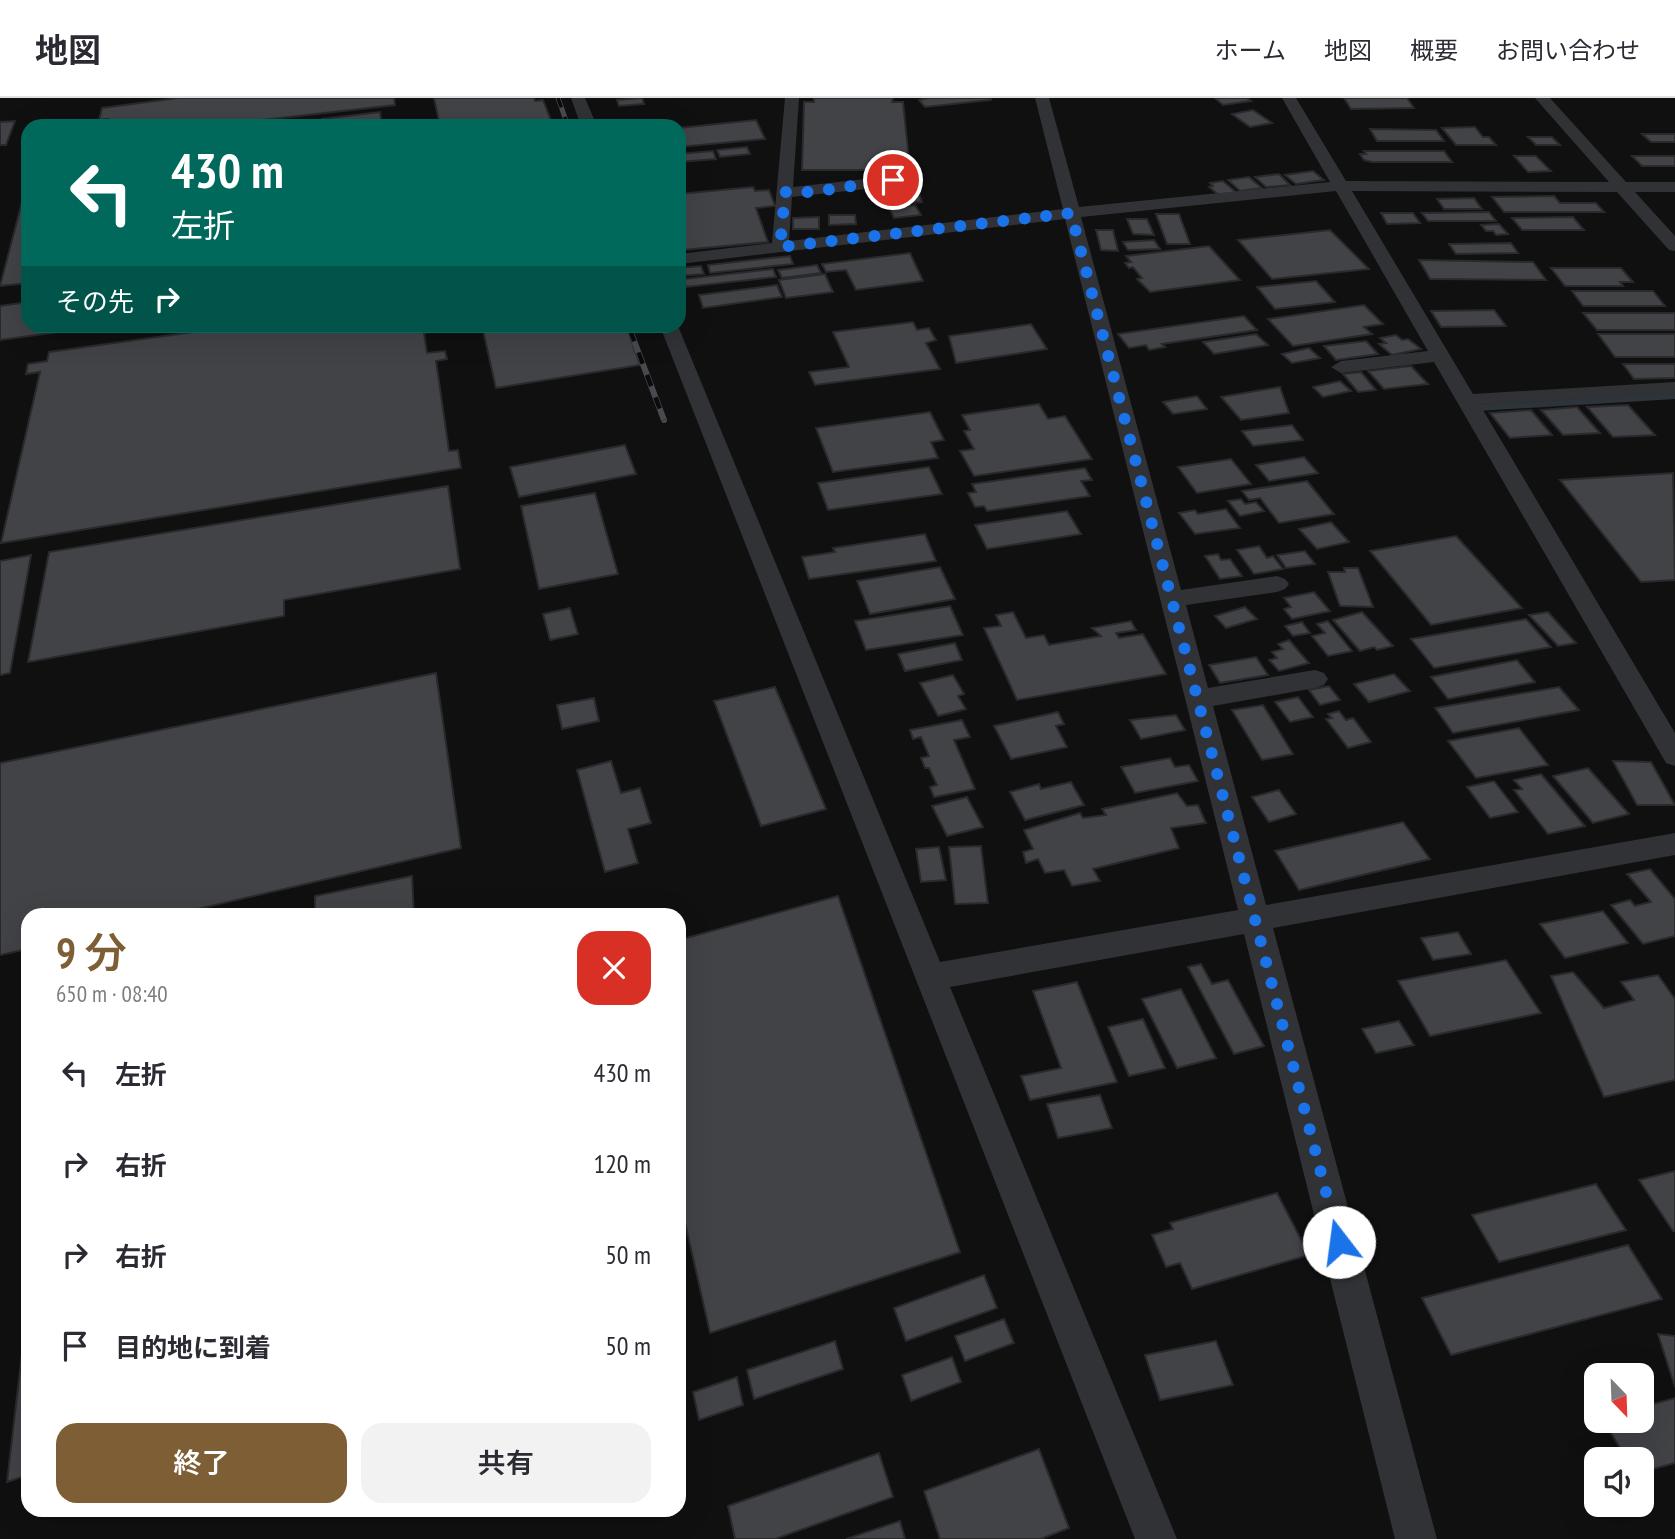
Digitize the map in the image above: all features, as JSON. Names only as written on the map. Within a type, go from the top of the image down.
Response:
[{"type":"street","points":[[578,98],[586,119]]},
{"type":"street","points":[[780,247],[792,98]]},
{"type":"street","points":[[1042,98],[1416,1539]]},
{"type":"street","points":[[1289,98],[1675,755]]},
{"type":"street","points":[[1542,98],[1675,246]]},
{"type":"street","points":[[785,192],[811,192],[893,180]]},
{"type":"street","points":[[686,257],[1071,213],[1339,186],[1675,187]]},
{"type":"street","points":[[672,333],[1156,1539]]},
{"type":"street","points":[[1341,367],[1440,355]]},
{"type":"street","points":[[1466,400],[1675,388]]},
{"type":"street","points":[[1172,599],[1277,584]]},
{"type":"street","points":[[1198,699],[1315,679]]},
{"type":"street","points":[[931,976],[1675,844]]},
{"type":"building","points":[[178,98],[394,98],[395,105],[272,119],[99,119],[102,108]]},
{"type":"building","points":[[434,98],[534,98],[535,101],[543,100],[550,119],[438,119]]},
{"type":"building","points":[[642,98],[644,104],[619,106],[617,100]]},
{"type":"building","points":[[814,98],[893,98],[892,102],[903,102],[910,170],[802,170],[804,102],[814,102]]},
{"type":"building","points":[[1215,98],[1247,98],[1251,101],[1223,105]]},
{"type":"building","points":[[1344,98],[1407,98],[1414,108],[1351,109]]},
{"type":"building","points":[[919,100],[991,100],[925,107]]},
{"type":"building","points":[[1253,110],[1272,123],[1250,127],[1232,114]]},
{"type":"building","points":[[380,112],[381,119],[322,119]]},
{"type":"building","points":[[756,120],[765,139],[686,146],[686,127]]},
{"type":"building","points":[[15,121],[6,145],[0,145],[0,122]]},
{"type":"building","points":[[1475,127],[1483,137],[1489,137],[1496,145],[1456,145],[1442,128]]},
{"type":"building","points":[[1370,129],[1436,130],[1444,141],[1377,141]]},
{"type":"building","points":[[1642,134],[1675,134],[1675,142],[1651,142]]},
{"type":"building","points":[[1528,137],[1552,137],[1560,145],[1536,145]]},
{"type":"building","points":[[747,147],[750,154],[720,157],[717,150]]},
{"type":"building","points":[[713,151],[716,159],[686,161],[686,153]]},
{"type":"building","points":[[1364,151],[1444,151],[1452,162],[1372,162],[1364,160],[1360,154],[1366,154]]},
{"type":"building","points":[[1514,156],[1536,156],[1551,171],[1528,172]]},
{"type":"building","points":[[1632,156],[1675,156],[1675,166],[1642,166]]},
{"type":"building","points":[[1313,171],[1324,180],[1296,184],[1285,175]]},
{"type":"building","points":[[1279,174],[1290,185],[1266,187],[1255,177]]},
{"type":"building","points":[[1249,177],[1262,188],[1240,191],[1228,180]]},
{"type":"building","points":[[1223,181],[1238,194],[1220,196],[1209,187],[1213,186],[1210,183]]},
{"type":"building","points":[[753,187],[755,191],[769,190],[775,206],[756,208],[768,242],[686,250],[686,193]]},
{"type":"building","points":[[919,193],[922,202],[896,204],[892,196]]},
{"type":"building","points":[[1554,196],[1560,203],[1596,203],[1604,212],[1504,212],[1492,197]]},
{"type":"building","points":[[1474,198],[1482,209],[1444,209],[1437,199]]},
{"type":"building","points":[[915,205],[921,215],[894,218],[889,208]]},
{"type":"building","points":[[21,206],[21,284],[0,286]]},
{"type":"building","points":[[1489,212],[1496,221],[1428,221],[1422,213]]},
{"type":"building","points":[[1381,213],[1413,213],[1420,223],[1387,224]]},
{"type":"building","points":[[1156,214],[1179,214],[1190,244],[1167,244]]},
{"type":"building","points":[[829,215],[855,215],[856,224],[829,225]]},
{"type":"building","points":[[819,217],[819,229],[793,229],[793,218]]},
{"type":"building","points":[[1573,217],[1584,230],[1522,230],[1512,218]]},
{"type":"building","points":[[1127,219],[1147,219],[1154,235],[1133,234]]},
{"type":"building","points":[[1499,224],[1508,234],[1496,235],[1493,231],[1486,231],[1481,225]]},
{"type":"building","points":[[1096,230],[1113,230],[1118,251],[1101,250]]},
{"type":"building","points":[[1330,230],[1369,269],[1272,279],[1238,240]]},
{"type":"building","points":[[1154,240],[1160,249],[1128,250],[1123,242]]},
{"type":"building","points":[[1511,243],[1518,253],[1456,254],[1449,244]]},
{"type":"building","points":[[1209,246],[1240,280],[1150,292],[1137,279],[1142,278],[1133,267],[1129,268],[1125,263],[1131,262],[1126,256]]},
{"type":"building","points":[[910,253],[923,281],[856,290],[846,270],[826,272],[822,264]]},
{"type":"building","points":[[790,256],[793,264],[710,273],[708,265]]},
{"type":"building","points":[[1419,260],[1533,262],[1546,280],[1430,279]]},
{"type":"building","points":[[817,265],[821,273],[782,278],[778,270]]},
{"type":"building","points":[[701,266],[704,274],[686,275],[686,267]]},
{"type":"building","points":[[1551,268],[1621,268],[1633,282],[1620,282],[1623,286],[1565,286]]},
{"type":"building","points":[[773,269],[776,277],[686,287],[686,279]]},
{"type":"building","points":[[825,274],[833,292],[786,298],[779,280]]},
{"type":"building","points":[[1316,281],[1335,302],[1275,309],[1257,287]]},
{"type":"building","points":[[777,285],[782,297],[703,308],[699,295]]},
{"type":"building","points":[[1572,291],[1653,291],[1665,306],[1583,306]]},
{"type":"building","points":[[21,303],[21,333],[51,333],[0,340],[0,306]]},
{"type":"building","points":[[1364,305],[1383,324],[1364,327],[1372,334],[1293,346],[1268,319]]},
{"type":"building","points":[[1494,310],[1506,326],[1441,327],[1431,311]]},
{"type":"building","points":[[1583,313],[1675,313],[1675,330],[1597,330]]},
{"type":"building","points":[[1244,316],[1257,330],[1162,344],[1165,347],[1149,350],[1146,345],[1129,348],[1118,334]]},
{"type":"building","points":[[913,322],[917,330],[929,328],[936,340],[926,343],[940,369],[815,385],[809,372],[849,367],[833,332]]},
{"type":"building","points":[[1031,324],[1047,349],[956,363],[949,336]]},
{"type":"building","points":[[186,333],[424,333],[427,353],[445,351],[447,359],[436,361],[449,451],[458,450],[461,468],[1,543],[40,372],[26,374],[28,364],[47,361],[49,352]]},
{"type":"building","points":[[484,333],[629,333],[640,365],[496,388]]},
{"type":"building","points":[[1256,334],[1268,345],[1214,354],[1203,342]]},
{"type":"building","points":[[1598,334],[1675,334],[1675,357],[1615,357]]},
{"type":"building","points":[[1396,335],[1402,340],[1408,339],[1421,349],[1392,355],[1379,344],[1386,343],[1380,338]]},
{"type":"building","points":[[1366,341],[1378,354],[1336,360],[1324,346]]},
{"type":"building","points":[[1309,348],[1320,358],[1292,363],[1282,354]]},
{"type":"building","points":[[1623,364],[1675,364],[1675,378],[1634,379]]},
{"type":"building","points":[[1411,366],[1428,384],[1384,389],[1368,371]]},
{"type":"building","points":[[1361,372],[1376,390],[1358,392],[1343,374]]},
{"type":"building","points":[[1340,381],[1351,391],[1323,397],[1313,387]]},
{"type":"building","points":[[1280,387],[1289,413],[1241,420],[1221,397]]},
{"type":"building","points":[[1197,396],[1207,409],[1173,414],[1163,402]]},
{"type":"building","points":[[1039,404],[1048,419],[1065,416],[1092,459],[974,476],[960,451],[974,449],[964,431],[970,430],[962,415]]},
{"type":"building","points":[[1628,405],[1655,435],[1613,437],[1587,407]]},
{"type":"building","points":[[1577,407],[1600,433],[1563,435],[1541,410]]},
{"type":"building","points":[[1531,410],[1552,435],[1510,438],[1490,413]]},
{"type":"building","points":[[930,412],[944,440],[931,442],[938,458],[833,472],[816,428]]},
{"type":"building","points":[[1292,425],[1303,440],[1253,446],[1242,431]]},
{"type":"building","points":[[625,445],[636,474],[519,497],[510,467]]},
{"type":"building","points":[[1304,457],[1318,473],[1269,481],[1256,465]]},
{"type":"building","points":[[1231,459],[1251,484],[1197,493],[1178,467]]},
{"type":"building","points":[[929,467],[942,494],[828,510],[818,483]]},
{"type":"building","points":[[1085,468],[1092,480],[1081,481],[1090,496],[987,511],[984,506],[975,507],[968,493],[976,492],[972,484]]},
{"type":"building","points":[[1673,473],[1675,580],[1641,582],[1560,480]]},
{"type":"building","points":[[1307,481],[1334,514],[1279,523],[1260,498],[1249,500],[1242,491]]},
{"type":"building","points":[[448,486],[460,569],[284,600],[284,616],[28,662],[49,552]]},
{"type":"building","points":[[595,493],[618,574],[539,589],[521,506]]},
{"type":"building","points":[[1241,499],[1245,504],[1256,502],[1264,511],[1240,516],[1228,501]]},
{"type":"building","points":[[1226,509],[1240,528],[1195,534],[1179,513],[1195,510],[1198,514]]},
{"type":"building","points":[[1067,511],[1081,534],[987,549],[975,525]]},
{"type":"building","points":[[1331,522],[1349,542],[1317,549],[1299,529]]},
{"type":"building","points":[[925,534],[936,561],[809,579],[802,557],[835,552],[833,548]]},
{"type":"building","points":[[1456,536],[1522,608],[1431,625],[1370,551]]},
{"type":"building","points":[[1259,546],[1267,558],[1273,556],[1283,569],[1254,574],[1237,550]]},
{"type":"building","points":[[1305,551],[1315,564],[1286,568],[1277,555]]},
{"type":"building","points":[[1218,554],[1221,560],[1230,559],[1242,576],[1220,579],[1205,556]]},
{"type":"building","points":[[31,555],[10,673],[0,675],[0,561]]},
{"type":"building","points":[[940,567],[955,599],[870,614],[857,581]]},
{"type":"building","points":[[1344,568],[1358,568],[1373,607],[1340,606],[1328,572],[1345,572]]},
{"type":"building","points":[[1314,592],[1330,611],[1292,619],[1284,609],[1291,607],[1284,598]]},
{"type":"building","points":[[950,606],[963,635],[866,650],[855,621]]},
{"type":"building","points":[[1245,607],[1257,619],[1226,628],[1215,616]]},
{"type":"building","points":[[570,608],[578,634],[550,640],[543,614]]},
{"type":"building","points":[[1013,612],[1026,638],[1044,635],[1049,645],[1101,636],[1092,628],[1131,621],[1136,630],[1116,633],[1119,638],[1143,634],[1166,674],[1017,700],[984,628],[1001,626],[996,615]]},
{"type":"building","points":[[1362,612],[1393,646],[1360,651],[1333,620]]},
{"type":"building","points":[[1548,612],[1576,643],[1558,646],[1529,615]]},
{"type":"building","points":[[1526,619],[1551,647],[1434,668],[1411,639]]},
{"type":"building","points":[[1328,621],[1352,651],[1328,656],[1312,636],[1325,633],[1317,624]]},
{"type":"building","points":[[1302,622],[1310,633],[1293,636],[1285,626]]},
{"type":"building","points":[[1289,640],[1309,663],[1279,671],[1269,660],[1277,658],[1272,652],[1283,649],[1278,644]]},
{"type":"building","points":[[955,643],[962,660],[905,671],[898,654]]},
{"type":"building","points":[[1256,657],[1268,675],[1220,683],[1209,665]]},
{"type":"building","points":[[1517,660],[1535,682],[1448,699],[1431,677]]},
{"type":"building","points":[[436,673],[461,848],[202,908],[21,908],[21,950],[0,955],[0,763]]},
{"type":"building","points":[[1394,674],[1410,691],[1369,702],[1354,684]]},
{"type":"building","points":[[953,675],[964,694],[958,696],[966,709],[938,716],[920,683]]},
{"type":"building","points":[[1329,686],[1340,700],[1320,705],[1309,690]]},
{"type":"building","points":[[775,687],[826,809],[761,826],[714,701]]},
{"type":"building","points":[[1559,687],[1579,710],[1453,733],[1435,708]]},
{"type":"building","points":[[1298,697],[1313,717],[1290,722],[1275,702]]},
{"type":"building","points":[[594,698],[599,721],[562,729],[557,705]]},
{"type":"building","points":[[1263,705],[1293,754],[1262,760],[1232,710]]},
{"type":"building","points":[[1339,711],[1346,720],[1353,718],[1371,742],[1348,748],[1326,719],[1332,718],[1328,714]]},
{"type":"building","points":[[1058,712],[1064,724],[1056,726],[1067,747],[1011,759],[994,726]]},
{"type":"building","points":[[1176,715],[1185,730],[1141,739],[1130,720]]},
{"type":"building","points":[[962,720],[970,737],[954,740],[975,789],[934,797],[930,787],[937,785],[921,758],[929,756],[921,737],[913,739],[910,730]]},
{"type":"building","points":[[1519,728],[1548,765],[1476,778],[1448,741]]},
{"type":"building","points":[[1170,758],[1175,767],[1189,765],[1198,781],[1135,793],[1121,767]]},
{"type":"building","points":[[611,761],[621,793],[640,788],[651,823],[628,829],[638,863],[605,872],[577,770]]},
{"type":"building","points":[[1613,761],[1651,762],[1675,805],[1637,805]]},
{"type":"building","points":[[1588,768],[1629,814],[1593,823],[1553,776]]},
{"type":"building","points":[[1541,774],[1585,826],[1548,834],[1514,790],[1522,789],[1514,780]]},
{"type":"building","points":[[1494,781],[1518,812],[1490,818],[1467,787]]},
{"type":"building","points":[[1071,782],[1084,805],[1025,820],[1010,792],[1039,784],[1041,789]]},
{"type":"building","points":[[1279,790],[1296,814],[1269,822],[1252,797]]},
{"type":"building","points":[[1177,793],[1187,806],[1198,805],[1206,823],[1171,828],[1179,848],[1093,869],[1100,881],[1072,886],[1064,870],[1045,873],[1038,859],[1026,863],[1023,852],[1033,849],[1024,830],[1080,813],[1083,818],[1106,815],[1102,809]]},
{"type":"building","points":[[967,797],[983,827],[947,836],[932,806]]},
{"type":"building","points":[[1403,822],[1430,859],[1299,890],[1275,851]]},
{"type":"building","points":[[981,846],[988,903],[955,904],[949,847]]},
{"type":"building","points":[[939,847],[946,880],[921,882],[916,849]]},
{"type":"building","points":[[1650,869],[1675,899],[1675,936],[1643,944],[1611,905],[1630,900],[1635,906],[1651,902],[1627,874]]},
{"type":"building","points":[[412,876],[414,908],[315,908],[315,896]]},
{"type":"building","points":[[838,896],[960,1252],[710,1333],[686,1227],[686,938]]},
{"type":"building","points":[[1603,911],[1628,943],[1565,958],[1540,924]]},
{"type":"building","points":[[1458,932],[1471,954],[1433,960],[1421,938]]},
{"type":"building","points":[[1506,960],[1541,1013],[1430,1036],[1398,981]]},
{"type":"building","points":[[1201,964],[1212,984],[1228,980],[1264,1046],[1234,1054],[1188,967]]},
{"type":"building","points":[[1573,972],[1604,1008],[1634,1000],[1621,982],[1658,975],[1675,999],[1675,1080],[1604,1097],[1551,976]]},
{"type":"building","points":[[1077,982],[1117,1082],[1030,1100],[1021,1076],[1061,1068],[1033,991]]},
{"type":"building","points":[[1181,989],[1216,1058],[1177,1068],[1142,999]]},
{"type":"building","points":[[1143,1019],[1165,1068],[1129,1076],[1108,1027]]},
{"type":"building","points":[[1399,1021],[1414,1045],[1376,1053],[1362,1029]]},
{"type":"building","points":[[1100,1095],[1112,1128],[1058,1138],[1047,1104]]},
{"type":"building","points":[[1675,1171],[1675,1231],[1673,1231],[1639,1180]]},
{"type":"building","points":[[1596,1184],[1626,1230],[1499,1262],[1472,1215]]},
{"type":"building","points":[[1277,1193],[1309,1255],[1192,1289],[1180,1263],[1166,1267],[1152,1235],[1173,1229],[1170,1223]]},
{"type":"building","points":[[1628,1245],[1662,1299],[1451,1355],[1422,1298]]},
{"type":"building","points":[[984,1275],[997,1308],[906,1341],[894,1308]]},
{"type":"building","points":[[1004,1319],[1014,1343],[965,1361],[955,1336]]},
{"type":"building","points":[[1658,1334],[1675,1336],[1675,1387]]},
{"type":"building","points":[[835,1341],[843,1369],[754,1399],[747,1370]]},
{"type":"building","points":[[1216,1341],[1233,1385],[1160,1400],[1145,1355]]},
{"type":"building","points":[[952,1357],[961,1382],[911,1401],[902,1375]]},
{"type":"building","points":[[21,1361],[21,1477],[7,1482]]},
{"type":"building","points":[[737,1377],[743,1405],[699,1420],[693,1392]]},
{"type":"building","points":[[1675,1398],[1675,1463],[1654,1469],[1654,1447],[1619,1447],[1611,1433],[1654,1433],[1654,1404]]},
{"type":"building","points":[[1039,1449],[1069,1528],[1041,1539],[940,1539],[924,1491]]},
{"type":"building","points":[[879,1453],[893,1497],[775,1539],[735,1539],[728,1506]]},
{"type":"building","points":[[900,1521],[905,1539],[846,1539]]},
{"type":"waterway","points":[[1477,408],[1675,396]]},
{"type":"railway","points":[[558,98],[566,119]]},
{"type":"railway","points":[[631,333],[664,420]]},
{"type":"route","points":[[893,180],[811,192],[785,192],[780,247],[1071,213],[1339,1242]]}]
